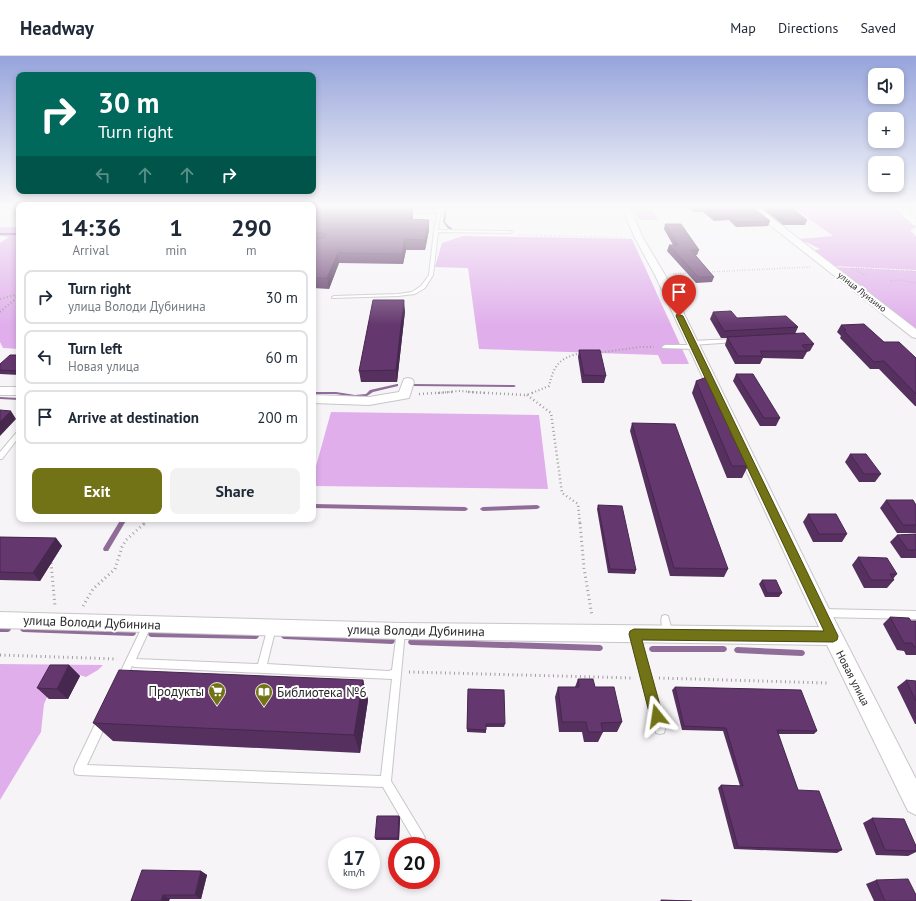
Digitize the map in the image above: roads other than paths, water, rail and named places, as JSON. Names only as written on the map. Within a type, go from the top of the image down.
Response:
[{"type":"street","name":"Новая улица","points":[[643,245],[660,275],[821,613],[916,803]]},
{"type":"street","name":"улица Луизино","points":[[802,245],[916,334]]},
{"type":"street","points":[[316,399],[369,401],[404,395],[408,382]]},
{"type":"street","points":[[0,391],[16,391]]},
{"type":"street","name":"улица Володи Дубинина","points":[[0,620],[272,626],[401,631],[594,634],[634,634],[667,627],[833,636]]},
{"type":"lane","points":[[334,297],[398,296],[413,293],[424,287],[431,275],[434,245]]},
{"type":"lane","points":[[665,347],[740,341]]},
{"type":"lane","points":[[0,457],[16,437]]},
{"type":"lane","points":[[821,613],[916,615]]},
{"type":"lane","points":[[118,688],[148,624]]},
{"type":"lane","points":[[261,668],[272,626]]},
{"type":"lane","points":[[401,631],[386,782],[418,837]]},
{"type":"lane","points":[[634,634],[660,729]]},
{"type":"lane","points":[[131,660],[135,664],[261,668],[388,675],[397,674]]},
{"type":"lane","points":[[108,708],[79,770],[386,782]]},
{"type":"waterway","points":[[316,393],[336,393],[355,396],[367,395],[372,391],[397,385]]},
{"type":"waterway","points":[[413,385],[514,386]]},
{"type":"waterway","points":[[0,398],[16,399]]},
{"type":"waterway","points":[[316,506],[465,509]]},
{"type":"waterway","points":[[483,509],[537,507]]},
{"type":"waterway","points":[[106,549],[122,522]]},
{"type":"waterway","points":[[0,629],[8,629]]},
{"type":"waterway","points":[[23,629],[133,633]]},
{"type":"waterway","points":[[151,634],[256,636]]},
{"type":"waterway","points":[[284,636],[392,641]]},
{"type":"waterway","points":[[411,642],[600,648]]},
{"type":"waterway","points":[[652,649],[724,649]]},
{"type":"waterway","points":[[737,650],[802,653]]},
{"type":"place","name":"Продукты","points":[[217,706]]},
{"type":"place","name":"Библиотека №6","points":[[264,707]]}]
